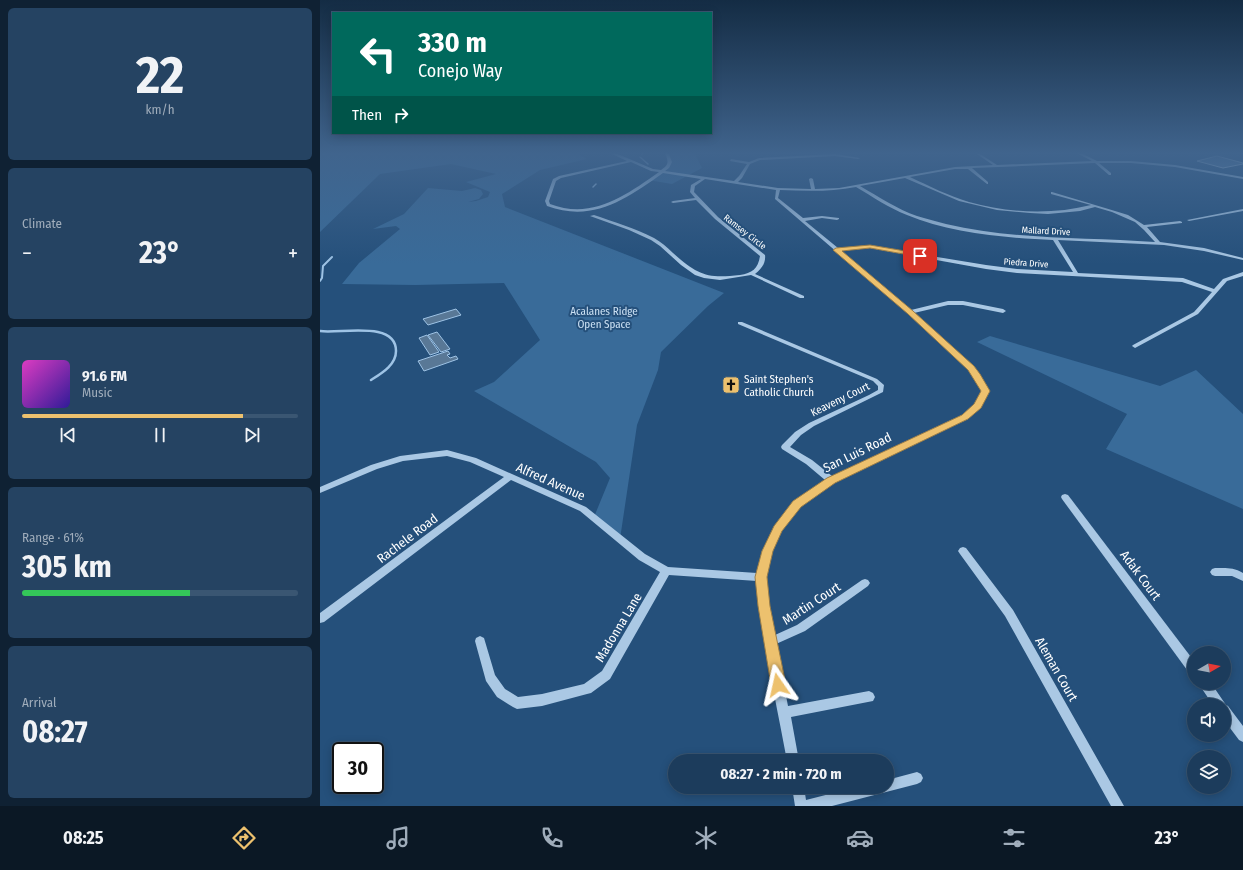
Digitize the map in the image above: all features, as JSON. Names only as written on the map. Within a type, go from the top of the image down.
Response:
[{"type":"street","points":[[551,190],[547,201],[548,205],[558,209],[573,211],[608,205],[633,190]]},
{"type":"street","points":[[673,202],[697,199],[692,192],[692,190]]},
{"type":"street","points":[[778,190],[776,198],[910,312],[948,303],[963,303],[1003,311]]},
{"type":"street","points":[[799,190],[817,190]]},
{"type":"street","name":"Mallard Drive","points":[[863,190],[899,210],[929,222],[982,233],[1055,240],[1158,243],[1190,246],[1243,259]]},
{"type":"street","points":[[934,190],[950,197],[984,207],[1006,210],[1062,212],[1081,210],[1092,206]]},
{"type":"street","points":[[1052,193],[1113,211],[1144,226],[1158,243]]},
{"type":"street","name":"Ramsey Circle","points":[[697,199],[716,219],[763,256],[762,265],[752,274]]},
{"type":"street","points":[[1189,220],[1243,210]]},
{"type":"street","points":[[592,216],[661,243],[690,270],[701,277],[730,277],[752,274],[802,297]]},
{"type":"street","points":[[801,220],[822,217],[837,219]]},
{"type":"street","points":[[1144,226],[1180,222]]},
{"type":"street","points":[[1055,240],[1076,274]]},
{"type":"street","name":"Piedra Drive","points":[[836,250],[870,247],[986,267],[1183,280],[1215,291]]},
{"type":"street","points":[[1135,346],[1196,313],[1225,280],[1243,274]]},
{"type":"street","name":"San Luis Road","points":[[792,754],[770,642],[761,577],[768,551],[778,529],[797,504],[831,480],[965,417],[978,406],[985,391],[971,368],[910,312]]},
{"type":"street","name":"Keaveny Court","points":[[740,323],[875,380],[880,385],[881,391],[864,401],[814,423],[802,430],[785,447],[809,462],[831,480]]},
{"type":"street","name":"Alfred Avenue","points":[[320,490],[374,467],[403,458],[447,453],[473,460],[510,478],[583,509],[642,557],[666,571],[761,577]]},
{"type":"street","name":"Rachele Road","points":[[320,619],[510,478]]},
{"type":"street","name":"Adak Court","points":[[1065,497],[1187,661]]},
{"type":"street","name":"Aleman Court","points":[[963,551],[1009,613],[1118,806]]},
{"type":"street","name":"Madonna Lane","points":[[480,641],[490,677],[502,693],[517,703],[542,700],[587,689],[606,675],[666,571]]},
{"type":"street","points":[[1215,572],[1233,572],[1243,577]]},
{"type":"street","name":"Martin Court","points":[[770,642],[801,628],[865,583]]},
{"type":"street","points":[[784,713],[869,697]]},
{"type":"street","points":[[1231,720],[1243,736]]},
{"type":"street","points":[[894,784],[917,778]]},
{"type":"street","points":[[799,794],[801,806]]},
{"type":"street","points":[[807,806],[854,794]]},
{"type":"green space","name":"Acalanes Ridge Open Space","points":[[320,190],[364,190],[320,232]]},
{"type":"green space","name":"Acalanes Ridge Open Space","points":[[427,190],[481,190],[483,194],[479,199],[468,202],[488,197],[490,192],[484,190],[509,190],[502,194],[505,207],[724,293],[708,306],[661,352],[658,370],[637,425],[620,539],[594,517],[610,478],[596,462],[474,391],[494,382],[540,340],[504,283],[415,285],[342,284],[359,263],[400,229],[396,226],[373,229],[404,214]]},
{"type":"green space","points":[[990,336],[1160,386],[1196,370],[1243,414],[1243,509],[1106,449],[1127,414],[977,342]]},
{"type":"shaded area","points":[[456,309],[461,315],[428,325],[423,319]]},
{"type":"shaded area","points":[[437,332],[450,349],[441,352],[428,335]]},
{"type":"shaded area","points":[[427,335],[439,352],[430,355],[419,338]]},
{"type":"shaded area","points":[[448,351],[450,354],[447,355],[450,358],[456,356],[458,359],[424,371],[418,361]]},
{"type":"waterway","points":[[320,281],[322,278],[323,266],[332,257]]},
{"type":"waterway","points":[[320,331],[366,330],[387,335],[394,341],[396,351],[394,360],[388,368],[371,380]]},
{"type":"place","name":"Saint Stephen's Catholic Church","points":[[731,385]]},
{"type":"route","points":[[778,685],[764,606],[761,577],[768,551],[778,529],[797,504],[831,480],[965,417],[978,406],[985,391],[971,368],[910,312],[836,250],[870,247],[920,256]]}]
